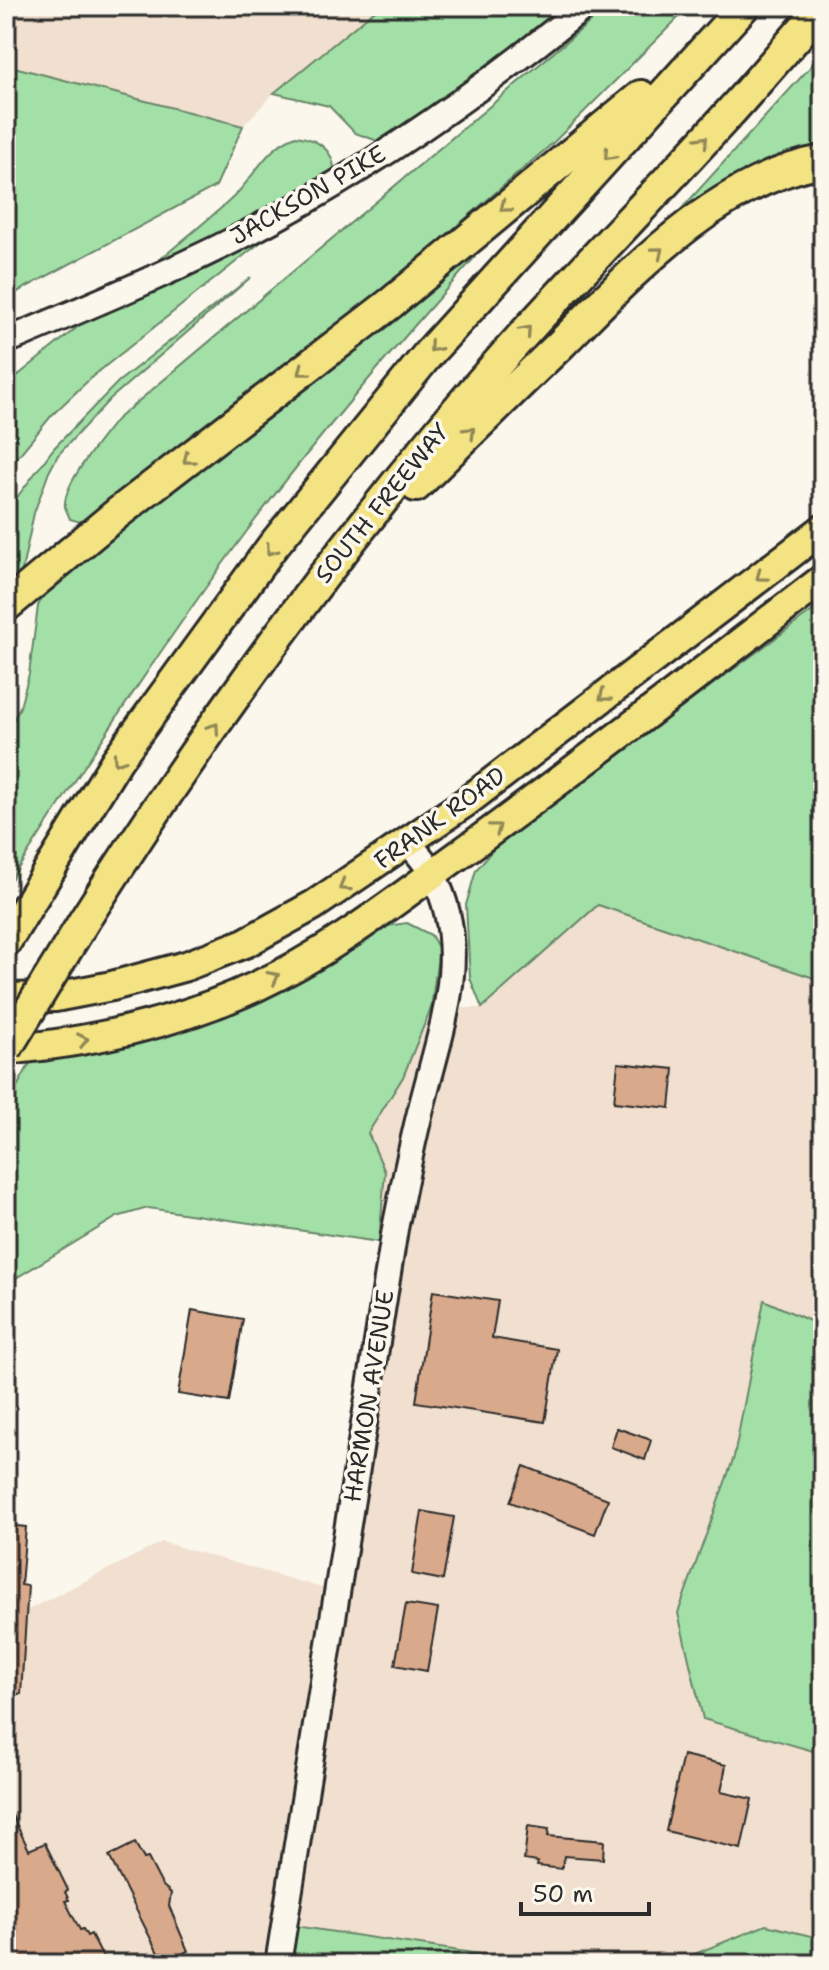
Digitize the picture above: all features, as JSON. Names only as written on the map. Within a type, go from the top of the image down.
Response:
[{"type":"highway","points":[[12,931],[117,760],[272,547],[429,353],[744,6]]},
{"type":"highway","name":"SOUTH FREEWAY","points":[[6,1050],[156,810],[315,585],[516,342],[724,119],[823,7]]},
{"type":"highway","points":[[6,606],[119,512],[391,303],[503,208],[718,35]]},
{"type":"highway","points":[[315,585],[623,283],[677,236],[723,200],[760,180],[823,161]]},
{"type":"highway","name":"FRANK ROAD","points":[[6,998],[55,997],[112,986],[186,966],[245,943],[314,905],[466,802],[823,529]]},
{"type":"highway","name":"FRANK ROAD","points":[[6,1050],[56,1046],[146,1027],[203,1009],[258,986],[318,954],[433,874],[823,579]]},
{"type":"main road","name":"JACKSON PIKE","points":[[6,341],[155,277],[275,218],[437,118],[501,74],[585,6]]},
{"type":"main road","name":"HARMON AVENUE","points":[[278,1964],[395,1229],[413,1138],[452,983],[453,943],[449,920],[433,874],[407,841]]},
{"type":"shaded area","points":[[6,6],[380,6],[274,93],[243,126],[6,65]]},
{"type":"shaded area","points":[[598,905],[823,981],[823,1327],[764,1301],[734,1457],[678,1613],[703,1719],[823,1754],[823,1939],[766,1925],[670,1964],[545,1964],[276,1923],[269,1964],[6,1964],[6,1621],[162,1542],[329,1590],[379,1242],[385,1172],[368,1133],[403,1077],[431,1008],[483,1008]]},
{"type":"green space","points":[[380,6],[566,6],[392,141],[375,140],[355,133],[329,106],[274,93]]},
{"type":"green space","points":[[609,6],[690,6],[554,142],[382,291],[95,516],[81,522],[70,519],[65,507],[70,487],[84,462],[116,420]]},
{"type":"green space","points":[[823,53],[823,149],[680,221],[674,217]]},
{"type":"green space","points":[[6,65],[243,126],[216,186],[6,298]]},
{"type":"green space","points":[[296,136],[315,141],[328,152],[334,167],[331,186],[93,376],[52,415],[6,471],[6,385],[227,203],[275,149]]},
{"type":"green space","points":[[472,251],[475,257],[330,426],[215,574],[6,887],[6,734],[20,707],[29,674],[38,606],[47,586]]},
{"type":"green space","points":[[251,277],[110,399],[58,455],[34,513],[21,575],[6,590],[6,512],[54,448],[118,382]]},
{"type":"green space","points":[[823,603],[823,981],[598,905],[482,1008],[470,978],[466,905],[476,870],[499,842]]},
{"type":"green space","points":[[407,923],[431,935],[439,949],[431,1008],[403,1077],[368,1133],[385,1172],[379,1242],[148,1208],[117,1217],[6,1284],[6,1107],[36,1052],[271,994],[387,926]]},
{"type":"green space","points":[[764,1300],[823,1327],[823,1754],[703,1719],[678,1613],[734,1457]]},
{"type":"green space","points":[[766,1925],[823,1939],[823,1964],[670,1964]]},
{"type":"green space","points":[[295,1926],[545,1964],[290,1964]]},
{"type":"building","points":[[618,1063],[674,1069],[670,1108],[614,1102]]},
{"type":"building","points":[[433,1291],[498,1301],[492,1338],[557,1349],[545,1422],[416,1402]]},
{"type":"building","points":[[192,1310],[243,1319],[229,1402],[178,1394]]},
{"type":"building","points":[[617,1428],[651,1440],[645,1460],[611,1447]]},
{"type":"building","points":[[524,1466],[608,1499],[595,1534],[510,1502]]},
{"type":"building","points":[[422,1511],[454,1517],[443,1580],[412,1574]]},
{"type":"building","points":[[6,1525],[26,1527],[21,1585],[28,1586],[21,1694],[6,1693]]},
{"type":"building","points":[[406,1604],[438,1609],[427,1671],[395,1665]]},
{"type":"building","points":[[683,1755],[726,1765],[721,1792],[752,1799],[741,1849],[666,1831]]},
{"type":"building","points":[[6,1803],[29,1850],[45,1843],[68,1890],[65,1892],[69,1900],[65,1901],[80,1930],[83,1929],[87,1936],[91,1934],[106,1964],[6,1964]]},
{"type":"building","points":[[528,1826],[549,1829],[548,1836],[604,1841],[603,1859],[564,1856],[562,1869],[537,1866],[538,1862],[524,1860]]},
{"type":"building","points":[[135,1843],[144,1859],[148,1858],[162,1885],[171,1893],[169,1906],[188,1951],[163,1963],[109,1856]]}]
